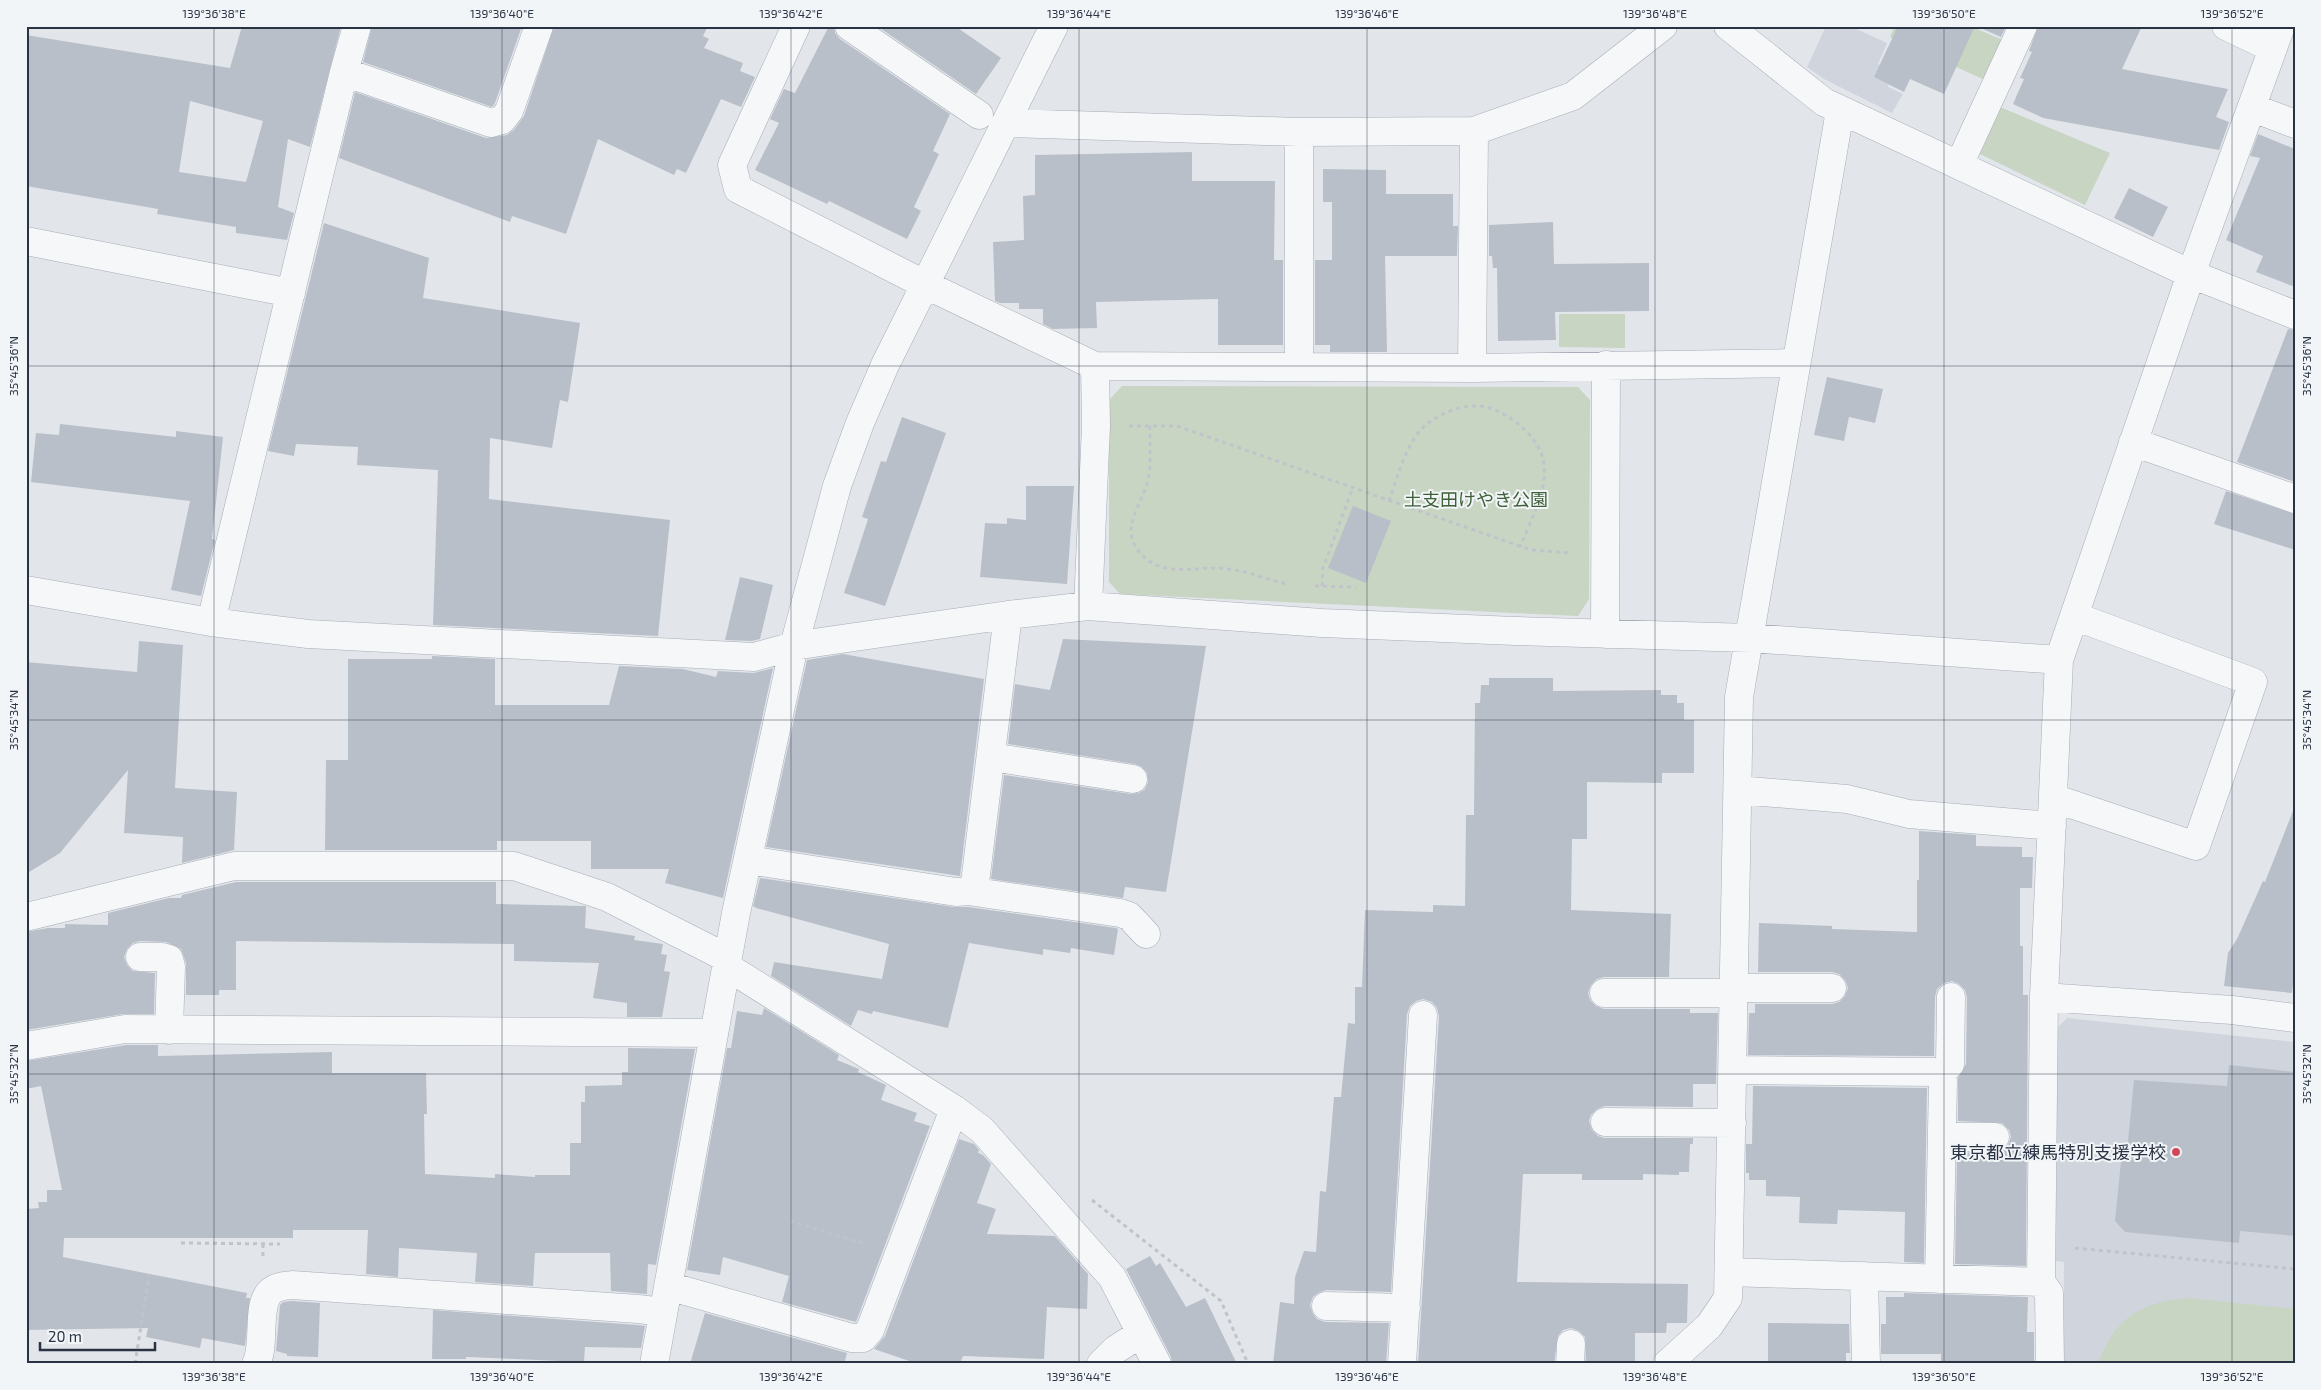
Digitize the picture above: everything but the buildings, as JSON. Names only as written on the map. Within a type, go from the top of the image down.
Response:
[{"type":"street","points":[[211,622],[344,72],[357,26]]},
{"type":"street","points":[[344,72],[491,123],[502,120],[509,111],[539,26]]},
{"type":"street","points":[[796,26],[732,165],[738,189],[924,284],[1095,366],[1472,368],[1796,363]]},
{"type":"street","points":[[849,26],[979,115]]},
{"type":"street","points":[[654,1364],[726,962],[794,646],[838,486],[860,422],[924,284],[1054,26]]},
{"type":"street","points":[[1006,123],[1299,132],[1474,131],[1573,96],[1662,26]]},
{"type":"street","points":[[1728,26],[1824,102],[1840,111],[2191,274],[2295,314]]},
{"type":"street","points":[[1959,165],[2023,26]]},
{"type":"street","points":[[2050,1364],[2049,1293],[2041,1282],[2044,997],[2059,660],[2191,274],[2253,108],[2276,37],[2226,26]]},
{"type":"street","points":[[2253,108],[2295,124]]},
{"type":"street","points":[[1667,1364],[1709,1326],[1728,1298],[1739,697],[1840,111]]},
{"type":"street","points":[[1472,368],[1474,131]]},
{"type":"street","points":[[1299,132],[1299,367]]},
{"type":"street","points":[[26,241],[291,293]]},
{"type":"street","points":[[1605,634],[1606,365]]},
{"type":"street","points":[[1088,606],[1096,426],[1095,366]]},
{"type":"street","points":[[2133,442],[2295,498]]},
{"type":"street","points":[[26,590],[211,622],[308,634],[754,657],[794,646],[1008,615],[1088,606],[1322,623],[1750,638],[2059,660]]},
{"type":"street","points":[[968,891],[975,883],[1008,615]]},
{"type":"street","points":[[2053,798],[2196,846],[2253,682],[2074,616]]},
{"type":"street","points":[[990,757],[1133,779]]},
{"type":"street","points":[[1738,790],[1846,799],[1909,814],[2052,826]]},
{"type":"street","points":[[748,860],[956,892],[968,891],[1120,913],[1129,916],[1146,934]]},
{"type":"street","points":[[26,917],[234,866],[514,866],[607,897],[726,962],[954,1109],[982,1130],[1112,1277],[1157,1364]]},
{"type":"street","points":[[140,956],[162,956],[169,959],[171,967],[169,1030]]},
{"type":"street","points":[[1604,993],[1832,988]]},
{"type":"street","points":[[1940,1074],[1950,1064],[1951,997]]},
{"type":"street","points":[[2044,997],[2232,1010],[2295,1018]]},
{"type":"street","points":[[1402,1364],[1423,1015]]},
{"type":"street","points":[[26,1046],[125,1029],[713,1033]]},
{"type":"street","points":[[1733,1070],[1934,1072],[1940,1074]]},
{"type":"street","points":[[1939,1279],[1942,1137],[1942,1081],[1940,1074]]},
{"type":"street","points":[[668,1286],[852,1338],[863,1338],[870,1330],[954,1109]]},
{"type":"street","points":[[1605,1122],[1732,1123]]},
{"type":"street","points":[[1942,1137],[1995,1137]]},
{"type":"street","points":[[1729,1272],[2041,1282]]},
{"type":"street","points":[[1864,1276],[1866,1364]]},
{"type":"street","points":[[256,1364],[265,1304],[269,1292],[280,1286],[292,1285],[638,1308],[663,1312]]},
{"type":"street","points":[[1326,1306],[1406,1308]]},
{"type":"street","points":[[1101,1364],[1115,1350],[1142,1333]]},
{"type":"path","points":[[1389,501],[1416,436],[1427,423],[1460,407],[1479,406],[1500,412],[1518,423],[1531,437],[1543,458],[1544,480],[1520,547]]},
{"type":"path","points":[[1096,426],[1177,426],[1520,547],[1531,550],[1606,555]]},
{"type":"path","points":[[1150,426],[1148,479],[1133,519],[1131,533],[1136,548],[1149,562],[1164,570],[1204,567],[1227,569],[1245,572],[1290,585]]},
{"type":"path","points":[[1322,623],[1322,568],[1353,487]]},
{"type":"path","points":[[1306,586],[1356,587]]},
{"type":"path","points":[[1088,1197],[1172,1260],[1221,1301],[1248,1364]]},
{"type":"path","points":[[790,1221],[899,1254]]},
{"type":"path","points":[[181,1243],[280,1244]]},
{"type":"path","points":[[2042,1244],[2295,1270]]},
{"type":"path","points":[[135,1364],[149,1275]]},
{"type":"shaded area","points":[[1826,26],[1850,26],[1887,43],[1878,64],[1892,72],[1888,87],[1903,94],[1892,113],[1824,79],[1807,67]]},
{"type":"shaded area","name":"東京都立練馬特別支援学校","points":[[2067,1018],[2295,1042],[2295,1364],[2063,1364],[2064,1262],[2056,1261],[2057,1028]]},
{"type":"green space","points":[[1895,26],[1970,26],[2005,41],[1987,81],[1890,37]]},
{"type":"green space","points":[[2000,107],[2110,153],[2085,205],[1978,153]]},
{"type":"green space","points":[[1559,314],[1625,314],[1625,348],[1559,347]]},
{"type":"green space","name":"土支田けやき公園","points":[[1122,386],[1578,387],[1590,400],[1589,599],[1578,616],[1120,594],[1109,582],[1109,400]]},
{"type":"green space","points":[[2188,1298],[2295,1309],[2295,1364],[2098,1364],[2113,1334],[2132,1315],[2156,1303]]},
{"type":"place","name":"東京都立練馬特別支援学校","points":[[2176,1152]]}]
